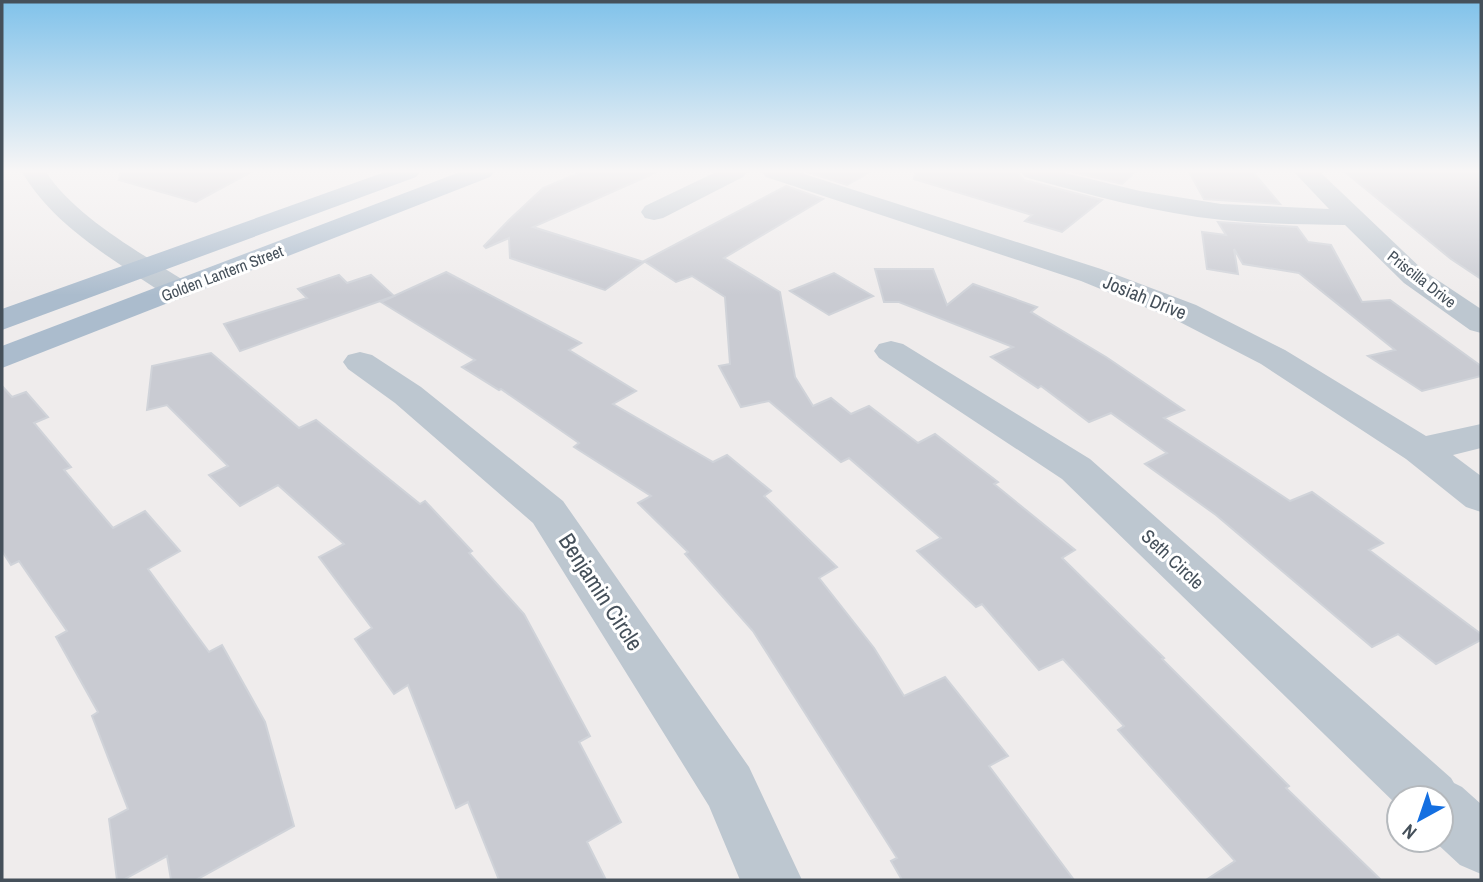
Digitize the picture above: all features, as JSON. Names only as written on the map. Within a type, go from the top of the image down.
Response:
[{"type":"main road","name":"Golden Lantern Street","points":[[2,320],[295,213]]},
{"type":"main road","name":"Golden Lantern Street","points":[[2,358],[376,213]]},
{"type":"street","points":[[72,213],[178,290]]},
{"type":"street","name":"Josiah Drive","points":[[901,213],[1091,275],[1185,312],[1273,357],[1420,450],[1481,497]]},
{"type":"street","points":[[1241,213],[1350,217]]},
{"type":"street","name":"Priscilla Drive","points":[[1346,213],[1414,277],[1481,323]]},
{"type":"street","name":"Seth Circle","points":[[891,351],[1076,469],[1416,784]]},
{"type":"street","name":"Benjamin Circle","points":[[360,362],[408,395],[548,512],[729,786],[771,880]]},
{"type":"street","points":[[1420,450],[1481,436]]},
{"type":"street","points":[[1455,820],[1481,844]]},
{"type":"building","points":[[516,213],[564,213],[533,227],[644,262],[605,290],[510,258],[509,238],[486,248],[484,246]]},
{"type":"building","points":[[735,213],[799,213],[724,258],[780,292],[795,377],[813,406],[831,398],[851,414],[869,406],[918,443],[935,434],[998,482],[994,484],[1075,550],[1062,558],[1289,786],[1286,788],[1381,880],[1206,880],[1235,861],[1118,730],[1124,726],[1063,659],[1039,670],[982,604],[976,607],[917,551],[941,538],[849,458],[841,462],[769,401],[741,407],[719,366],[730,364],[725,297],[692,276],[676,282],[644,261]]},
{"type":"building","points":[[1026,213],[1086,213],[1062,232],[1025,221],[1032,215]]},
{"type":"building","points":[[1395,213],[1481,213],[1481,279],[1451,259]]},
{"type":"building","points":[[1218,222],[1297,227],[1308,242],[1331,245],[1362,302],[1390,300],[1481,366],[1481,376],[1422,391],[1368,356],[1395,350],[1299,273],[1243,264],[1234,249],[1238,274],[1207,269],[1202,232],[1226,235]]},
{"type":"building","points":[[875,269],[933,269],[947,305],[973,284],[1037,307],[1031,312],[1106,357],[1184,410],[1164,418],[1290,501],[1312,492],[1383,543],[1369,550],[1481,634],[1481,640],[1436,664],[1398,634],[1372,647],[1216,515],[1145,464],[1167,453],[1111,413],[1089,422],[1041,386],[1038,388],[991,357],[1013,347],[899,302],[884,302]]},
{"type":"building","points":[[446,272],[581,343],[569,350],[636,391],[613,404],[713,462],[727,455],[771,491],[764,496],[837,567],[819,578],[874,648],[904,696],[945,677],[1008,756],[989,766],[1074,880],[902,880],[891,861],[897,858],[753,631],[685,554],[688,552],[638,503],[651,496],[574,447],[579,443],[501,389],[462,367],[475,360],[381,302]]},
{"type":"building","points":[[834,273],[873,296],[829,315],[790,291]]},
{"type":"building","points":[[339,275],[347,283],[371,275],[394,296],[240,351],[224,324],[307,298],[298,289]]},
{"type":"building","points":[[211,353],[299,428],[316,420],[420,504],[425,501],[472,551],[469,553],[524,614],[590,736],[579,742],[621,822],[587,842],[606,880],[499,880],[468,802],[456,808],[408,685],[394,694],[355,639],[372,628],[319,557],[344,544],[278,485],[240,506],[209,475],[228,466],[167,405],[147,410],[152,366]]},
{"type":"building","points":[[2,386],[12,397],[26,392],[48,417],[34,423],[71,467],[64,470],[113,528],[145,511],[180,551],[148,569],[209,652],[222,645],[265,722],[294,826],[196,880],[171,880],[167,856],[123,880],[117,880],[109,819],[128,809],[92,716],[98,712],[56,637],[67,631],[19,561],[11,565],[2,551]]}]
